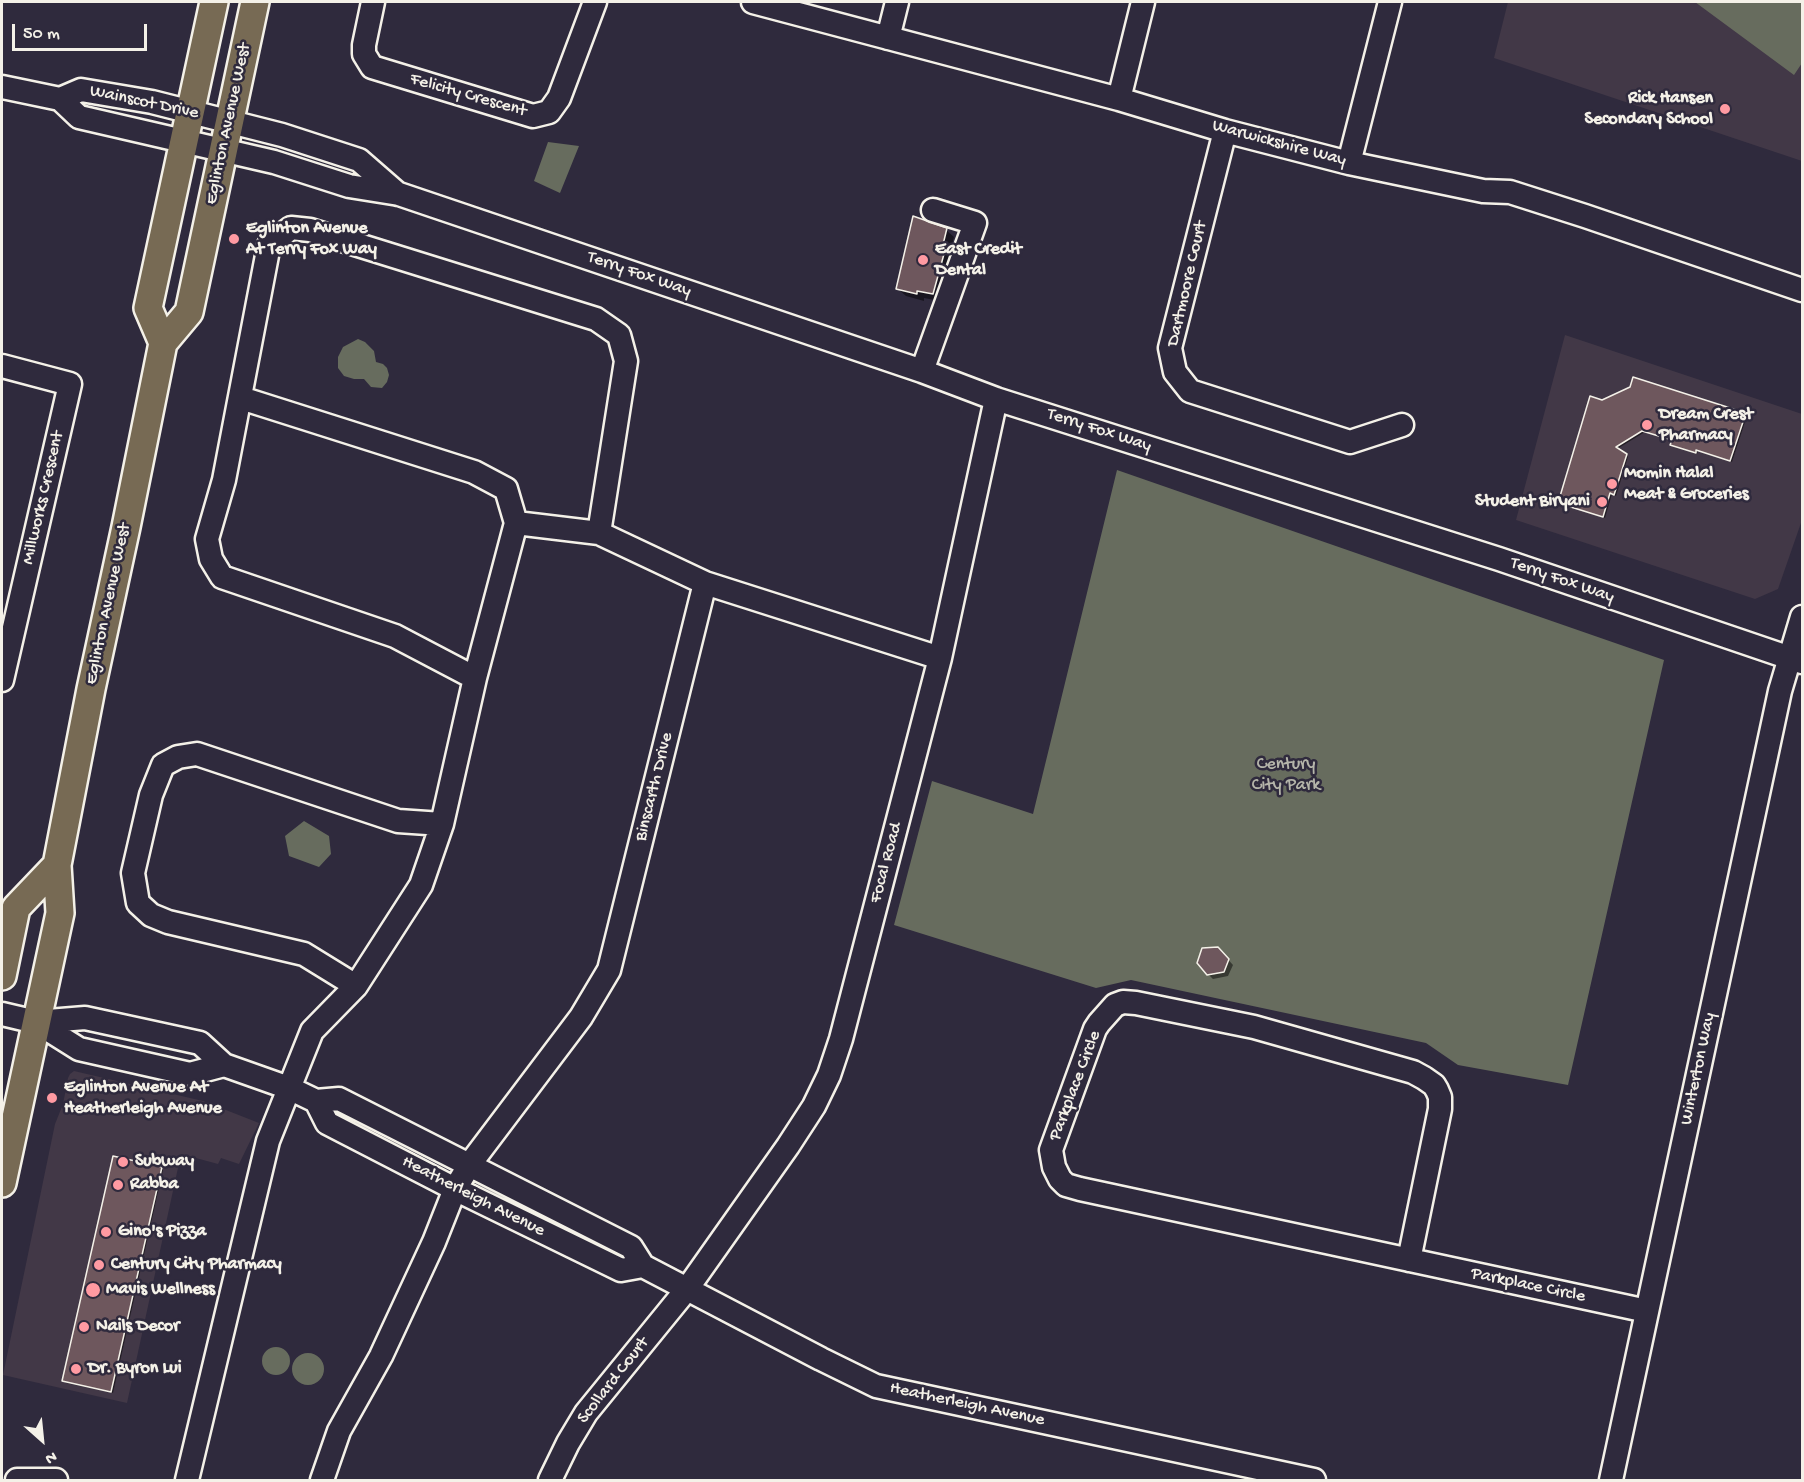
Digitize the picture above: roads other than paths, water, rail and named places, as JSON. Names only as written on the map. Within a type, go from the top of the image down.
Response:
[{"type":"main road","points":[[163,342],[148,308],[214,2]]},
{"type":"main road","name":"Eglinton Avenue West","points":[[2,1183],[60,913],[57,865],[163,342],[189,312],[255,2]]},
{"type":"main road","points":[[2,976],[16,908],[57,865]]},
{"type":"street","name":"Felicity Crescent","points":[[374,2],[364,45],[364,54],[372,66],[378,70],[533,116],[549,112],[559,98],[595,2]]},
{"type":"street","name":"Warwickshire Way","points":[[753,2],[1119,99],[1225,131],[1349,164],[1483,191],[1510,192],[1803,290]]},
{"type":"street","points":[[888,38],[897,2]]},
{"type":"street","points":[[1119,99],[1143,2]]},
{"type":"street","points":[[1349,164],[1390,2]]},
{"type":"street","name":"Wainscot Drive","points":[[2,87],[60,99],[79,117],[184,141]]},
{"type":"street","name":"Wainscot Drive","points":[[60,99],[81,90],[152,102],[230,122]]},
{"type":"street","name":"Terry Fox Way","points":[[230,122],[282,135],[359,160],[399,194]]},
{"type":"street","name":"Dartmoore Court","points":[[1225,131],[1170,348],[1175,372],[1190,391],[1350,442],[1402,425]]},
{"type":"street","name":"Terry Fox Way","points":[[184,141],[274,162],[349,186],[399,194],[922,371],[996,399],[1488,555],[1796,660]]},
{"type":"street","points":[[922,371],[975,223],[933,210]]},
{"type":"street","points":[[476,678],[395,636],[222,577],[211,559],[207,539],[225,480],[269,245],[291,228],[310,230],[596,319],[619,335],[626,361],[600,533]]},
{"type":"street","name":"Millworks Crescent","points":[[2,366],[70,384],[2,680]]},
{"type":"street","points":[[187,1480],[268,1141],[312,1031],[356,986],[421,885],[442,824],[476,678],[516,523],[506,489],[474,472],[241,398]]},
{"type":"street","name":"Focal Road","points":[[687,1289],[788,1146],[814,1106],[829,1076],[841,1039],[940,658],[996,399]]},
{"type":"street","points":[[516,523],[600,533],[705,584],[940,658]]},
{"type":"street","name":"Binscarth Drive","points":[[322,1480],[339,1431],[381,1356],[434,1242],[455,1189],[470,1164],[581,1017],[609,970],[705,584]]},
{"type":"street","name":"Winterton Way","points":[[1611,1480],[1780,691],[1796,660],[1803,617]]},
{"type":"street","points":[[356,986],[304,954],[168,922],[150,915],[138,903],[133,873],[151,795],[163,765],[178,757],[197,754],[398,821],[442,824]]},
{"type":"street","name":"Parkplace Circle","points":[[1409,1260],[1440,1110],[1440,1097],[1434,1085],[1413,1072],[1254,1027],[1136,1003],[1123,1002],[1115,1005],[1099,1023],[1051,1150],[1054,1167],[1066,1185],[1080,1190],[1647,1311]]},
{"type":"street","points":[[2,1014],[36,1022],[80,1049],[91,1052],[190,1074],[224,1065]]},
{"type":"street","name":"Heatherleigh Avenue","points":[[36,1022],[85,1018],[200,1043],[224,1065],[289,1088],[316,1101],[339,1099],[631,1247],[643,1266],[876,1386],[1314,1480]]},
{"type":"street","name":"Heatherleigh Avenue","points":[[316,1101],[327,1123],[455,1189],[621,1270],[643,1266]]},
{"type":"street","name":"Scollard Court","points":[[550,1480],[586,1413],[687,1289]]},
{"type":"street","points":[[17,1480],[56,1480]]},
{"type":"place","name":"Rick Hansen Secondary School","points":[[1725,109]]},
{"type":"place","name":"Eglinton Avenue At Terry Fox Way","points":[[234,239]]},
{"type":"place","name":"East Credit Dental","points":[[923,260]]},
{"type":"place","name":"Dream Crest Pharmacy","points":[[1647,425]]},
{"type":"place","name":"Momin Halal Meat & Groceries","points":[[1612,484]]},
{"type":"place","name":"Student Biryani","points":[[1602,502]]},
{"type":"place","name":"Eglinton Avenue At Heatherleigh Avenue","points":[[52,1098]]},
{"type":"place","name":"Subway","points":[[123,1162]]},
{"type":"place","name":"Rabba","points":[[118,1185]]},
{"type":"place","name":"Gino's Pizza","points":[[106,1232]]},
{"type":"place","name":"Century City Pharmacy","points":[[99,1265]]},
{"type":"place","name":"Mavis Wellness","points":[[93,1290]]},
{"type":"place","name":"Nails Decor","points":[[84,1327]]},
{"type":"place","name":"Dr. Byron Lui","points":[[76,1369]]},
{"type":"park label","name":"Century City Park","points":[[1286,775]]}]
